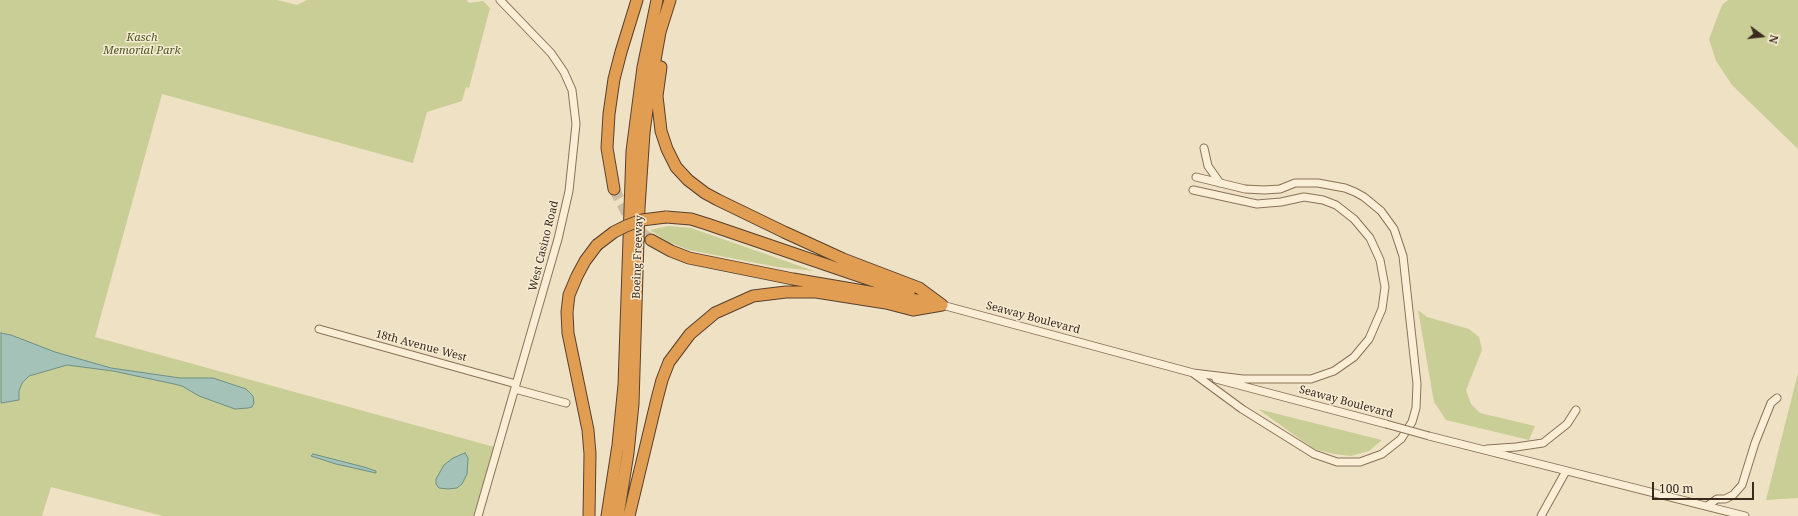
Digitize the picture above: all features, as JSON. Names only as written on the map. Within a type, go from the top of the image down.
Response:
[{"type":"highway","points":[[614,189],[607,148],[609,114],[614,79],[637,0]]},
{"type":"highway","name":"Boeing Freeway","points":[[607,516],[618,445],[624,385],[632,151],[643,67],[657,0]]},
{"type":"highway","points":[[671,0],[657,96],[661,131],[667,149],[676,167],[688,180],[705,193],[718,200],[843,259],[919,288],[942,305]]},
{"type":"highway","name":"Boeing Freeway","points":[[618,516],[628,453],[633,404],[640,181],[644,132],[659,38],[671,0]]},
{"type":"highway","points":[[589,516],[590,454],[588,430],[568,333],[567,312],[569,296],[576,276],[597,245],[614,232],[642,220],[666,217],[691,220],[707,224],[942,305]]},
{"type":"highway","points":[[651,240],[689,258],[793,279],[942,305]]},
{"type":"highway","points":[[629,516],[660,386],[669,362],[690,334],[715,313],[753,296],[786,292],[816,292],[886,303],[913,310],[942,305]]},
{"type":"street","name":"West Casino Road","points":[[478,516],[549,275],[564,217],[574,153],[575,108],[572,90],[564,72],[551,53],[500,0]]},
{"type":"street","points":[[1204,148],[1208,166],[1220,183]]},
{"type":"street","points":[[1193,373],[1242,408],[1304,448],[1325,459],[1337,462],[1360,462],[1382,454],[1401,439],[1412,422],[1416,408],[1417,384],[1403,256],[1394,229],[1381,211],[1368,200],[1355,192],[1345,188],[1318,183],[1295,183],[1280,189],[1264,190],[1245,189],[1196,177]]},
{"type":"street","points":[[1193,190],[1257,204],[1281,202],[1304,197],[1323,200],[1336,205],[1354,219],[1370,238],[1380,260],[1385,287],[1382,309],[1369,339],[1354,357],[1334,371],[1311,379],[1243,379],[1193,373]]},
{"type":"street","name":"Seaway Boulevard","points":[[942,305],[1429,436],[1745,516]]},
{"type":"street","name":"18th Avenue West","points":[[319,330],[516,386],[566,403]]},
{"type":"street","points":[[1707,506],[1717,499],[1725,499],[1733,495],[1742,485],[1758,436],[1771,403],[1777,398]]},
{"type":"street","points":[[1481,449],[1516,447],[1543,443],[1567,424],[1576,410]]},
{"type":"street","points":[[1541,516],[1566,471]]},
{"type":"green space","name":"Kasch Memorial Park","points":[[0,0],[277,0],[297,5],[307,0],[467,0],[469,3],[483,1],[490,8],[469,88],[466,87],[462,101],[427,112],[413,163],[162,94],[95,337],[498,448],[478,516],[163,516],[51,487],[42,516],[0,516]]},
{"type":"green space","points":[[1728,0],[1798,0],[1798,149],[1732,85],[1716,61],[1709,39],[1722,5]]},
{"type":"green space","points":[[668,226],[691,228],[814,271],[777,267],[689,250],[668,242],[650,230]]},
{"type":"green space","points":[[1418,310],[1427,317],[1469,329],[1479,337],[1482,350],[1466,390],[1471,404],[1480,413],[1535,426],[1529,440],[1446,420],[1434,402]]},
{"type":"green space","points":[[1798,373],[1798,498],[1766,500]]},
{"type":"green space","points":[[1258,409],[1382,440],[1369,451],[1351,456],[1314,449]]},
{"type":"water","points":[[1,333],[11,335],[55,352],[111,368],[180,378],[213,378],[246,389],[253,396],[254,403],[252,407],[235,409],[199,396],[182,386],[113,371],[67,365],[29,376],[22,383],[19,391],[19,400],[1,403]]},
{"type":"water","points":[[465,453],[468,458],[467,474],[462,484],[457,488],[439,488],[436,484],[436,479],[444,465],[453,458]]},
{"type":"water","points":[[313,454],[364,467],[376,471],[376,473],[336,464],[311,456]]},
{"type":"tunnel","points":[[614,189],[630,219],[642,233],[651,240]]}]
